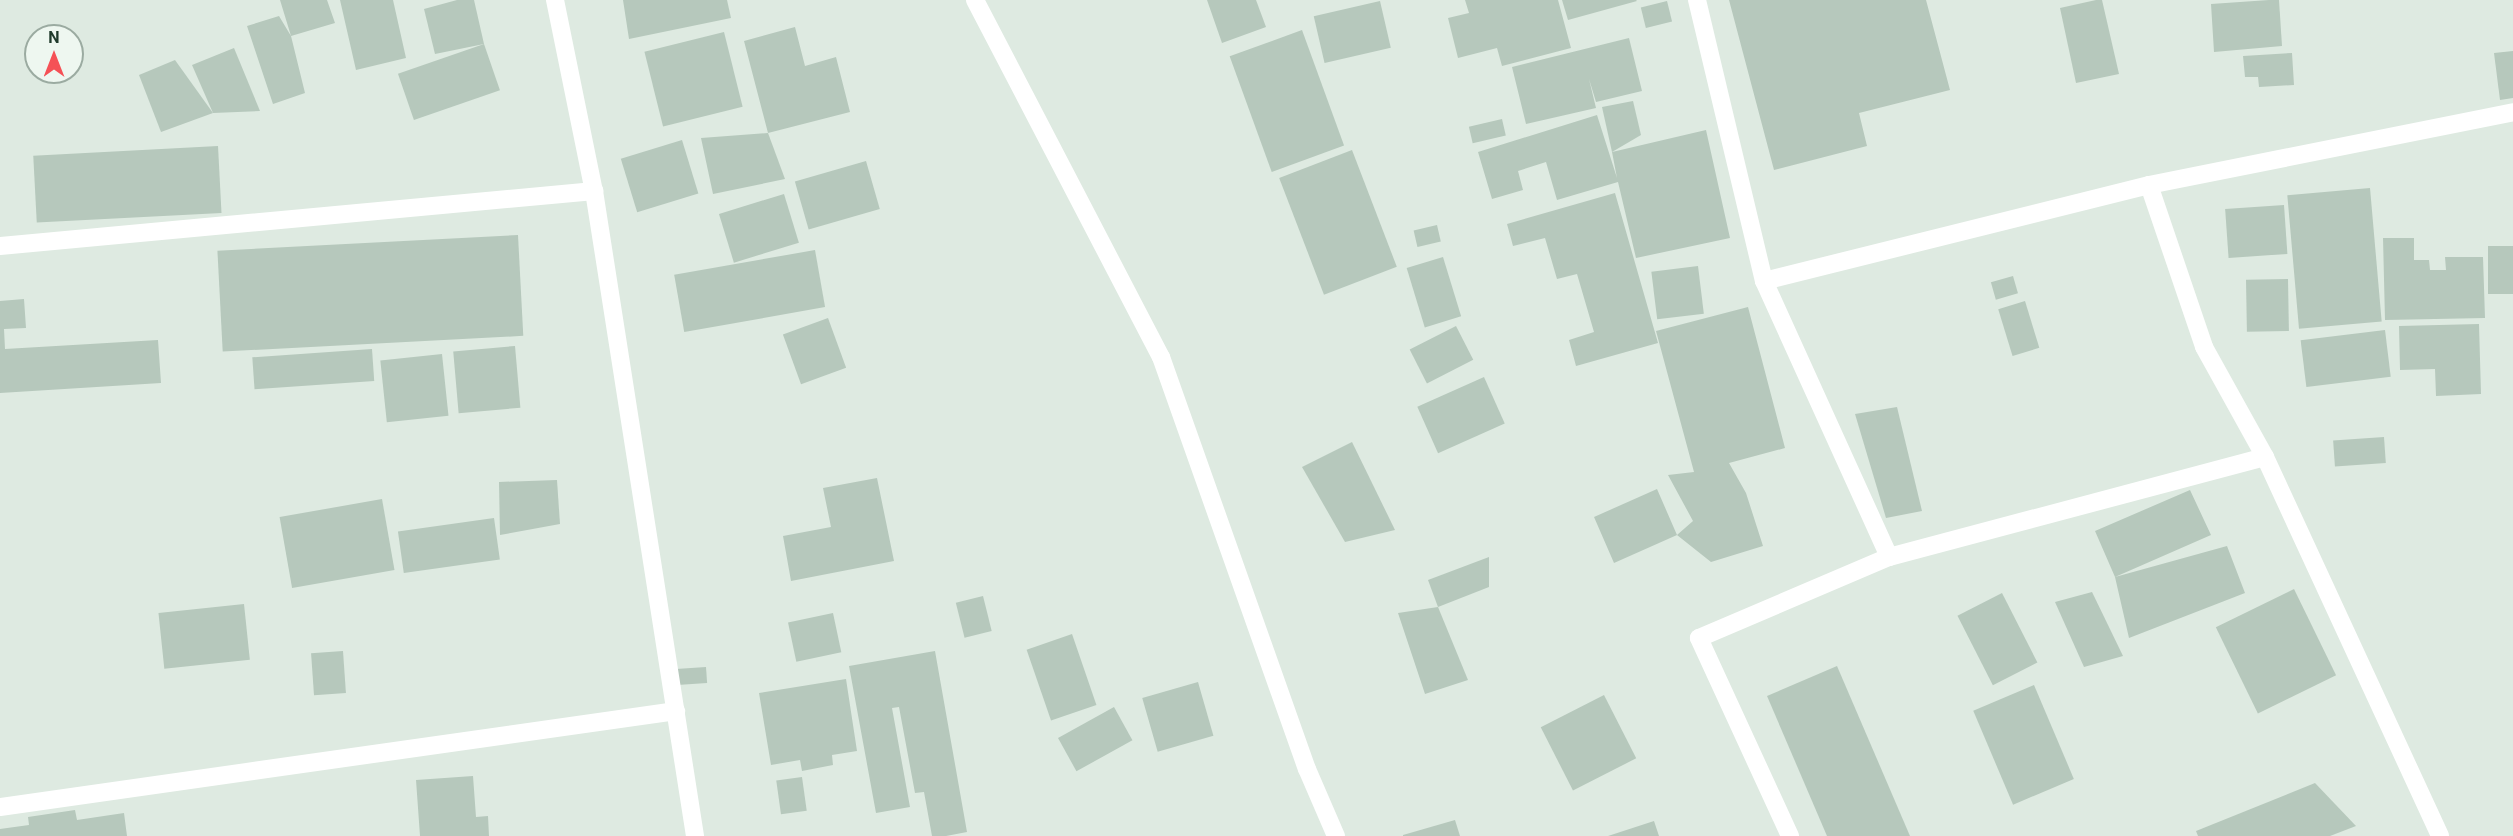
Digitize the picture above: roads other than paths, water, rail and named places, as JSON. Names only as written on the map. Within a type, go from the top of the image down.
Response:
[{"type":"street","points":[[555,0],[594,191],[695,836]]},
{"type":"street","points":[[975,0],[1161,357],[1307,769],[1336,836]]},
{"type":"street","points":[[1697,0],[1764,281],[1889,557]]},
{"type":"street","points":[[1764,281],[2149,185],[2513,112]]},
{"type":"street","points":[[2149,185],[2204,347],[2265,457],[2440,836]]},
{"type":"street","points":[[0,246],[594,191]]},
{"type":"street","points":[[1790,836],[1699,638],[1889,557],[2265,457]]},
{"type":"street","points":[[0,807],[676,711]]}]
